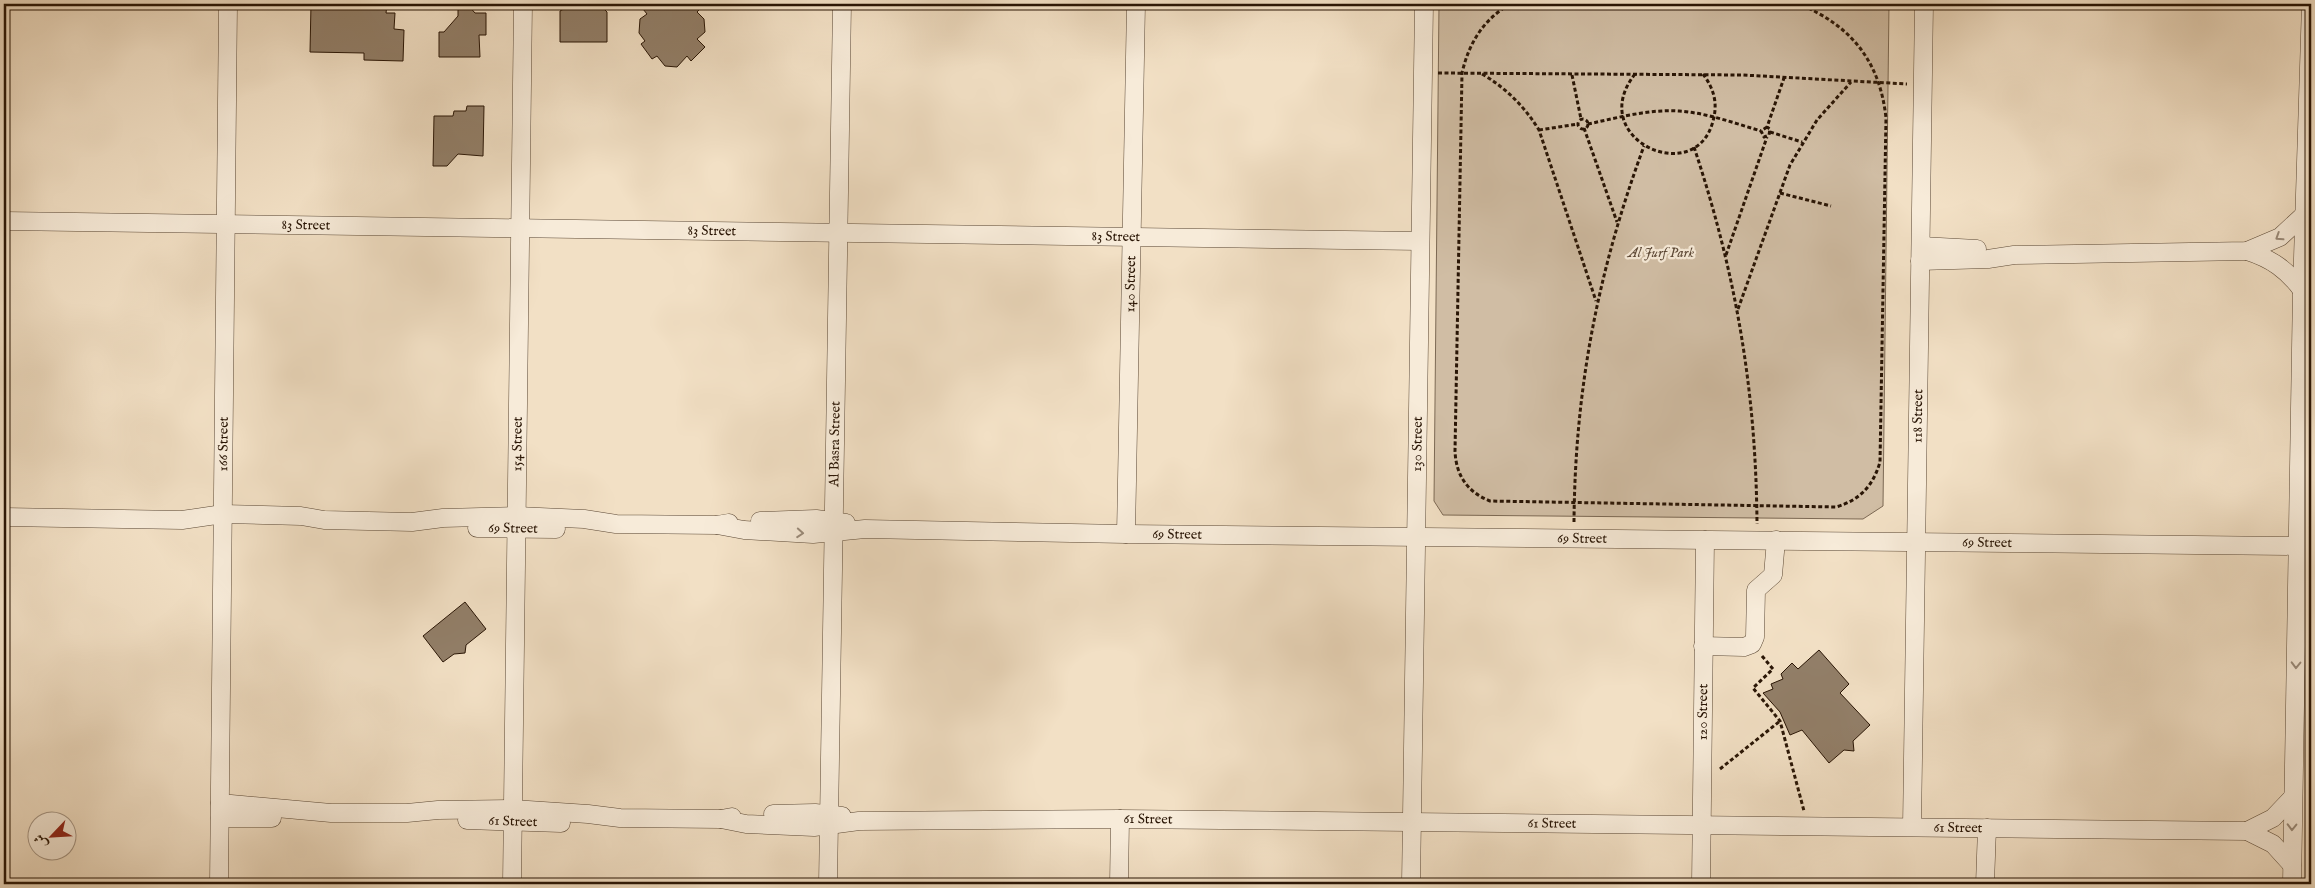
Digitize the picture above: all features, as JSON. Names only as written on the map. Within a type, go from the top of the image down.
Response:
[{"type":"street","name":"166 Street","points":[[219,884],[228,4]]},
{"type":"street","name":"154 Street","points":[[512,884],[523,4]]},
{"type":"street","name":"Al Basra Street","points":[[828,884],[842,4]]},
{"type":"street","name":"140 Street","points":[[1126,534],[1136,4]]},
{"type":"street","name":"130 Street","points":[[1411,884],[1424,4]]},
{"type":"street","name":"118 Street","points":[[1912,827],[1924,4]]},
{"type":"street","points":[[2292,884],[2302,290],[2306,213],[2311,4]]},
{"type":"street","points":[[1920,254],[1988,259],[2014,255],[2247,251],[2264,246],[2280,237],[2306,213]]},
{"type":"street","name":"83 Street","points":[[4,221],[1420,241]]},
{"type":"street","points":[[2247,251],[2264,256],[2279,265],[2292,276],[2302,290]]},
{"type":"street","name":"69 Street","points":[[4,518],[182,520],[301,525],[324,520],[412,522],[437,527],[516,523],[591,529],[616,524],[717,525],[744,530],[834,527],[1126,534],[2299,546]]},
{"type":"street","name":"120 Street","points":[[1701,884],[1704,540]]},
{"type":"street","points":[[1703,646],[1744,648],[1752,644],[1755,637],[1756,590],[1773,575],[1776,540]]},
{"type":"street","name":"61 Street","points":[[2247,831],[2273,818],[2293,798]]},
{"type":"street","name":"61 Street","points":[[220,811],[306,818],[331,813],[407,813],[432,818],[513,816],[595,823],[620,818],[721,819],[746,824],[829,820],[1120,819],[2247,831],[2273,844],[2292,865]]},
{"type":"street","points":[[1119,884],[1120,819]]},
{"type":"street","points":[[1986,884],[1987,828]]},
{"type":"path","points":[[1510,4],[1485,24],[1475,38],[1467,52],[1462,73],[1456,462],[1464,482],[1480,497],[1490,501],[1836,507],[1847,504],[1861,495],[1872,483],[1880,462],[1886,118],[1880,84],[1866,55],[1855,41],[1827,17],[1800,4]]},
{"type":"path","points":[[1423,73],[1703,74],[1880,84],[1923,84]]},
{"type":"path","points":[[1480,73],[1508,91],[1530,116],[1538,130],[1597,301]]},
{"type":"path","points":[[1572,74],[1581,119],[1578,124]]},
{"type":"path","points":[[1636,74],[1626,90],[1623,116],[1631,134],[1644,146],[1660,153],[1669,154],[1694,147],[1707,134],[1716,109],[1713,90],[1703,74]]},
{"type":"path","points":[[1761,131],[1767,127],[1784,78]]},
{"type":"path","points":[[1738,310],[1790,164],[1817,120],[1852,82]]},
{"type":"path","points":[[1584,128],[1588,124],[1623,116],[1678,111],[1714,117],[1761,131]]},
{"type":"path","points":[[1581,119],[1587,121],[1588,124]]},
{"type":"path","points":[[1538,130],[1578,124]]},
{"type":"path","points":[[1578,124],[1581,128],[1584,128],[1617,223]]},
{"type":"path","points":[[1767,127],[1770,132],[1802,142]]},
{"type":"path","points":[[1761,131],[1762,136],[1767,137]]},
{"type":"path","points":[[1726,255],[1770,132]]},
{"type":"path","points":[[1574,538],[1579,416],[1586,358],[1597,301],[1617,223],[1644,146]]},
{"type":"path","points":[[1694,147],[1726,255],[1738,310],[1754,422],[1757,540]]},
{"type":"path","points":[[1780,193],[1831,206]]},
{"type":"path","points":[[1752,644],[1773,669],[1753,688],[1780,721],[1808,826]]},
{"type":"path","points":[[1702,783],[1780,721]]},
{"type":"green space","name":"Al Jurf Park","points":[[1439,4],[1889,4],[1883,506],[1863,519],[1443,515],[1434,501]]},
{"type":"building","points":[[311,4],[387,4],[386,13],[395,13],[394,29],[404,30],[403,61],[364,60],[364,53],[310,52]]},
{"type":"building","points":[[467,4],[475,13],[486,13],[486,35],[479,35],[480,57],[439,57],[439,32],[444,32],[458,16],[458,10]]},
{"type":"building","points":[[573,4],[578,7],[582,4],[587,4],[591,8],[599,4],[607,12],[607,42],[560,42],[560,11]]},
{"type":"building","points":[[639,4],[661,4],[663,7],[680,9],[685,4],[705,4],[697,12],[704,19],[705,32],[697,39],[705,47],[691,61],[687,56],[677,67],[665,66],[657,56],[652,59],[641,44],[645,41],[639,33],[640,19],[647,14]]},
{"type":"building","points":[[467,106],[484,106],[483,156],[458,154],[447,166],[433,166],[434,116],[453,116],[454,111],[466,111]]},
{"type":"building","points":[[465,602],[486,629],[466,645],[465,653],[454,654],[443,662],[423,636]]},
{"type":"building","points":[[1819,650],[1849,684],[1840,693],[1870,725],[1853,741],[1854,751],[1844,750],[1829,763],[1802,730],[1790,735],[1780,712],[1763,693],[1773,689],[1771,684],[1783,679],[1781,674],[1792,663],[1798,669]]}]
